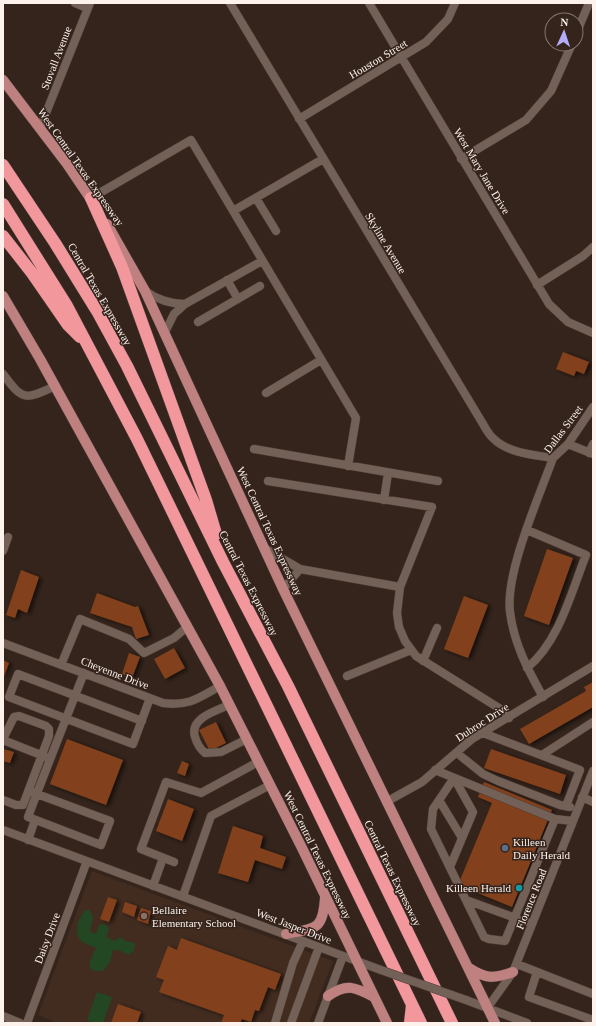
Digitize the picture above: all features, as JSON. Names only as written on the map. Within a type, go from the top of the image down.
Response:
[{"type":"highway","name":"Central Texas Expressway","points":[[3,165],[55,243],[97,311],[127,366],[223,562],[288,686],[452,1023]]},
{"type":"highway","points":[[91,198],[122,267],[206,500],[223,562]]},
{"type":"highway","points":[[3,204],[46,270],[90,347],[136,438],[421,1023]]},
{"type":"highway","points":[[3,236],[32,273],[68,325],[90,347]]},
{"type":"highway","points":[[410,1023],[412,1005]]},
{"type":"main road","name":"West Central Texas Expressway","points":[[3,80],[91,198],[145,291],[283,589],[495,1023]]},
{"type":"main road","name":"West Central Texas Expressway","points":[[3,296],[55,386],[220,686],[325,896],[386,1023]]},
{"type":"main road","points":[[286,934],[312,928],[319,924],[324,915],[325,896]]},
{"type":"main road","points":[[469,968],[481,976],[491,978],[502,976],[515,968]]},
{"type":"main road","points":[[328,996],[339,988],[352,987],[374,997]]},
{"type":"street","name":"Stovall Avenue","points":[[40,128],[88,6],[75,3]]},
{"type":"street","name":"Skyline Avenue","points":[[230,3],[494,440],[512,449],[553,458]]},
{"type":"street","name":"West Mary Jane Drive","points":[[369,3],[548,304],[568,322],[593,333]]},
{"type":"street","name":"Houston Street","points":[[299,119],[426,42],[448,19],[455,3]]},
{"type":"street","points":[[584,16],[590,3]]},
{"type":"street","points":[[462,159],[526,120],[551,91],[568,52]]},
{"type":"street","points":[[91,198],[190,140],[356,418],[348,466]]},
{"type":"street","points":[[233,211],[323,159]]},
{"type":"street","points":[[256,198],[276,231]]},
{"type":"street","points":[[537,286],[584,256],[593,247]]},
{"type":"street","points":[[165,332],[174,314],[185,304],[262,260]]},
{"type":"street","points":[[227,280],[238,299]]},
{"type":"street","points":[[198,322],[260,286]]},
{"type":"street","points":[[145,291],[173,304],[185,304]]},
{"type":"street","points":[[266,393],[322,360]]},
{"type":"street","points":[[3,374],[16,392],[24,396],[34,396],[55,386]]},
{"type":"street","name":"Dallas Street","points":[[543,696],[527,668],[515,638],[510,611],[512,578],[527,530],[553,458],[568,444],[593,407]]},
{"type":"street","points":[[568,444],[591,453],[593,444]]},
{"type":"street","points":[[254,450],[438,481]]},
{"type":"street","points":[[384,500],[388,473]]},
{"type":"street","points":[[268,481],[432,507],[400,587],[396,613],[399,626],[411,650],[423,660],[502,710],[509,718]]},
{"type":"street","points":[[527,530],[586,555],[552,639],[537,660],[527,668]]},
{"type":"street","points":[[3,551],[8,537]]},
{"type":"street","points":[[264,548],[300,569],[400,587]]},
{"type":"street","points":[[283,589],[300,569]]},
{"type":"street","points":[[61,665],[80,619],[129,639],[144,653],[174,638],[187,627]]},
{"type":"street","points":[[423,660],[437,628]]},
{"type":"street","name":"Cheyenne Drive","points":[[3,643],[162,703],[181,705],[191,702],[220,686]]},
{"type":"street","points":[[347,676],[411,650]]},
{"type":"street","name":"Dubroc Drive","points":[[386,802],[422,782],[435,770],[483,733],[593,666]]},
{"type":"street","points":[[4,803],[23,805],[33,792],[51,758],[84,673]]},
{"type":"street","points":[[142,721],[18,674],[9,697],[133,744],[142,721],[150,698]]},
{"type":"street","points":[[229,705],[201,719],[195,724],[194,732],[199,748],[205,753],[221,752],[247,739]]},
{"type":"street","points":[[33,792],[110,821],[101,845],[28,817],[33,792],[42,755],[50,729],[46,726],[19,716],[14,717],[3,739],[42,755],[51,758]]},
{"type":"street","points":[[542,755],[593,722]]},
{"type":"street","points":[[483,733],[580,770],[566,806]]},
{"type":"street","points":[[457,753],[484,774],[498,781],[566,806],[578,808]]},
{"type":"street","points":[[174,862],[141,849],[166,782],[201,794],[258,762]]},
{"type":"street","points":[[435,770],[556,819],[573,821]]},
{"type":"street","name":"Florence Road","points":[[488,1008],[515,968],[593,771]]},
{"type":"street","points":[[454,778],[433,809],[431,830],[484,937],[489,940],[505,941],[556,819]]},
{"type":"street","points":[[450,867],[473,812],[454,778]]},
{"type":"street","points":[[183,896],[211,816],[270,785]]},
{"type":"street","points":[[582,798],[593,802]]},
{"type":"street","points":[[439,800],[462,838]]},
{"type":"street","points":[[28,840],[35,820]]},
{"type":"street","name":"West Jasper Drive","points":[[3,830],[527,1023]]},
{"type":"street","points":[[153,886],[163,858]]},
{"type":"street","name":"Daisy Drive","points":[[27,1023],[88,862]]},
{"type":"street","points":[[466,900],[532,924]]},
{"type":"street","points":[[275,1023],[293,963],[303,940]]},
{"type":"street","points":[[291,1023],[319,947]]},
{"type":"street","points":[[318,1023],[343,956]]},
{"type":"street","points":[[515,968],[537,972],[593,994]]},
{"type":"street","points":[[537,972],[529,997],[593,1020]]},
{"type":"street","points":[[3,1016],[20,1023]]},
{"type":"shaded area","name":"Bellaire Elementary School","points":[[92,871],[333,961],[309,1023],[58,1023],[38,1015]]},
{"type":"green space","points":[[85,910],[89,910],[93,917],[90,931],[96,934],[99,925],[105,924],[109,929],[106,937],[115,941],[120,937],[125,941],[135,943],[134,950],[129,955],[119,950],[113,950],[110,962],[103,971],[95,971],[90,968],[90,961],[96,948],[82,942],[77,935],[78,922]]},
{"type":"green space","points":[[97,992],[112,997],[103,1023],[95,1023],[87,1020]]},
{"type":"building","points":[[563,352],[589,362],[584,374],[576,371],[574,376],[556,369]]},
{"type":"building","points":[[547,549],[573,558],[549,625],[524,616]]},
{"type":"building","points":[[21,570],[39,577],[27,613],[18,609],[15,618],[6,615]]},
{"type":"building","points":[[97,593],[135,607],[138,606],[149,635],[136,639],[132,627],[90,613]]},
{"type":"building","points":[[464,596],[488,605],[468,658],[444,649]]},
{"type":"building","points":[[174,648],[185,668],[165,679],[154,659]]},
{"type":"building","points":[[129,653],[140,657],[132,678],[122,674]]},
{"type":"building","points":[[3,660],[9,663],[3,679]]},
{"type":"building","points":[[593,682],[593,707],[529,744],[520,729],[586,691],[584,687]]},
{"type":"building","points":[[216,722],[226,743],[210,751],[199,730]]},
{"type":"building","points":[[67,739],[123,760],[106,805],[50,784]]},
{"type":"building","points":[[3,749],[14,752],[10,763],[3,761]]},
{"type":"building","points":[[491,749],[566,775],[560,794],[484,768]]},
{"type":"building","points":[[182,761],[189,764],[185,776],[177,773]]},
{"type":"building","name":"Killeen Daily Herald","points":[[484,782],[552,810],[512,907],[458,885],[492,803],[478,797]]},
{"type":"building","points":[[168,799],[194,809],[182,841],[156,831]]},
{"type":"building","points":[[233,826],[263,836],[260,848],[286,857],[282,869],[255,860],[248,882],[218,873]]},
{"type":"building","points":[[108,897],[117,900],[109,922],[100,919]]},
{"type":"building","points":[[125,902],[137,906],[134,917],[122,912]]},
{"type":"building","points":[[141,908],[151,911],[148,924],[137,920]]},
{"type":"building","points":[[181,938],[281,974],[275,990],[268,987],[259,1011],[255,1010],[251,1022],[242,1019],[240,1023],[221,1023],[224,1015],[159,992],[164,980],[156,977],[168,946],[177,950]]},
{"type":"building","points":[[118,1004],[141,1012],[137,1023],[111,1023]]},
{"type":"place","name":"Killeen Daily Herald","points":[[505,848]]},
{"type":"place","name":"Killeen Herald","points":[[519,888]]},
{"type":"place","name":"Bellaire Elementary School","points":[[144,916]]}]
